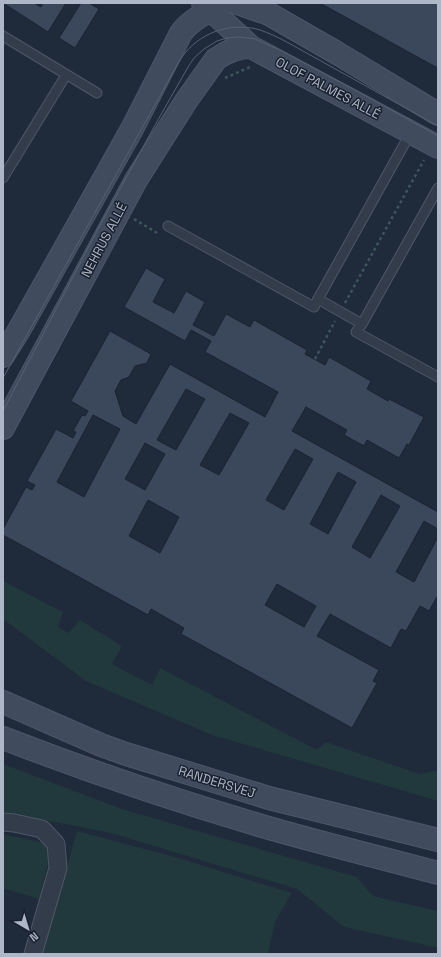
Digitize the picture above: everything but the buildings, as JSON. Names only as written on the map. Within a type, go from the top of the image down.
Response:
[{"type":"street","points":[[237,3],[269,14],[438,114]]},
{"type":"street","points":[[3,356],[18,332],[132,128],[181,33],[191,22],[216,5]]},
{"type":"street","name":"OLOF PALMES ALLÉ","points":[[216,5],[225,43],[411,132],[431,153]]},
{"type":"street","points":[[225,43],[221,56],[232,50],[245,47],[252,57]]},
{"type":"street","name":"NEHRUS ALLÉ","points":[[3,428],[136,180],[225,43]]},
{"type":"street","name":"RANDERSVEJ","points":[[3,702],[101,745],[133,756],[269,798],[438,840]]},
{"type":"street","points":[[3,738],[59,760],[182,802],[263,826],[438,873]]},
{"type":"street","points":[[3,822],[42,829],[56,844],[58,868],[33,954]]},
{"type":"lane","points":[[3,36],[97,94]]},
{"type":"lane","points":[[3,178],[66,75]]},
{"type":"lane","points":[[168,226],[314,307],[411,132]]},
{"type":"lane","points":[[438,188],[362,324],[356,332],[438,378]]},
{"type":"lane","points":[[318,299],[362,324]]},
{"type":"path","points":[[223,80],[240,71],[252,57]]},
{"type":"path","points":[[315,359],[340,312],[431,153]]},
{"type":"path","points":[[120,211],[163,236],[168,226]]},
{"type":"green space","points":[[3,581],[63,612],[58,627],[68,633],[80,620],[122,646],[112,664],[152,685],[160,668],[317,750],[326,742],[420,774],[438,770],[438,801],[212,735],[86,681],[3,619]]},
{"type":"green space","points":[[3,764],[125,810],[357,877],[373,896],[438,911],[438,948],[344,927],[297,889],[111,833],[3,812]]},
{"type":"green space","points":[[77,831],[175,857],[292,893],[275,922],[268,954],[42,954]]},
{"type":"green space","points":[[3,834],[44,843],[51,851],[39,899],[3,888]]},
{"type":"tram line","points":[[3,378],[178,63],[192,45],[201,39],[219,30],[229,28],[239,27],[263,31],[285,41],[438,126]]},
{"type":"tram line","points":[[3,411],[98,229],[159,118],[188,67],[194,58],[204,49],[217,41],[227,38],[239,37],[255,39],[280,50],[438,136]]}]
